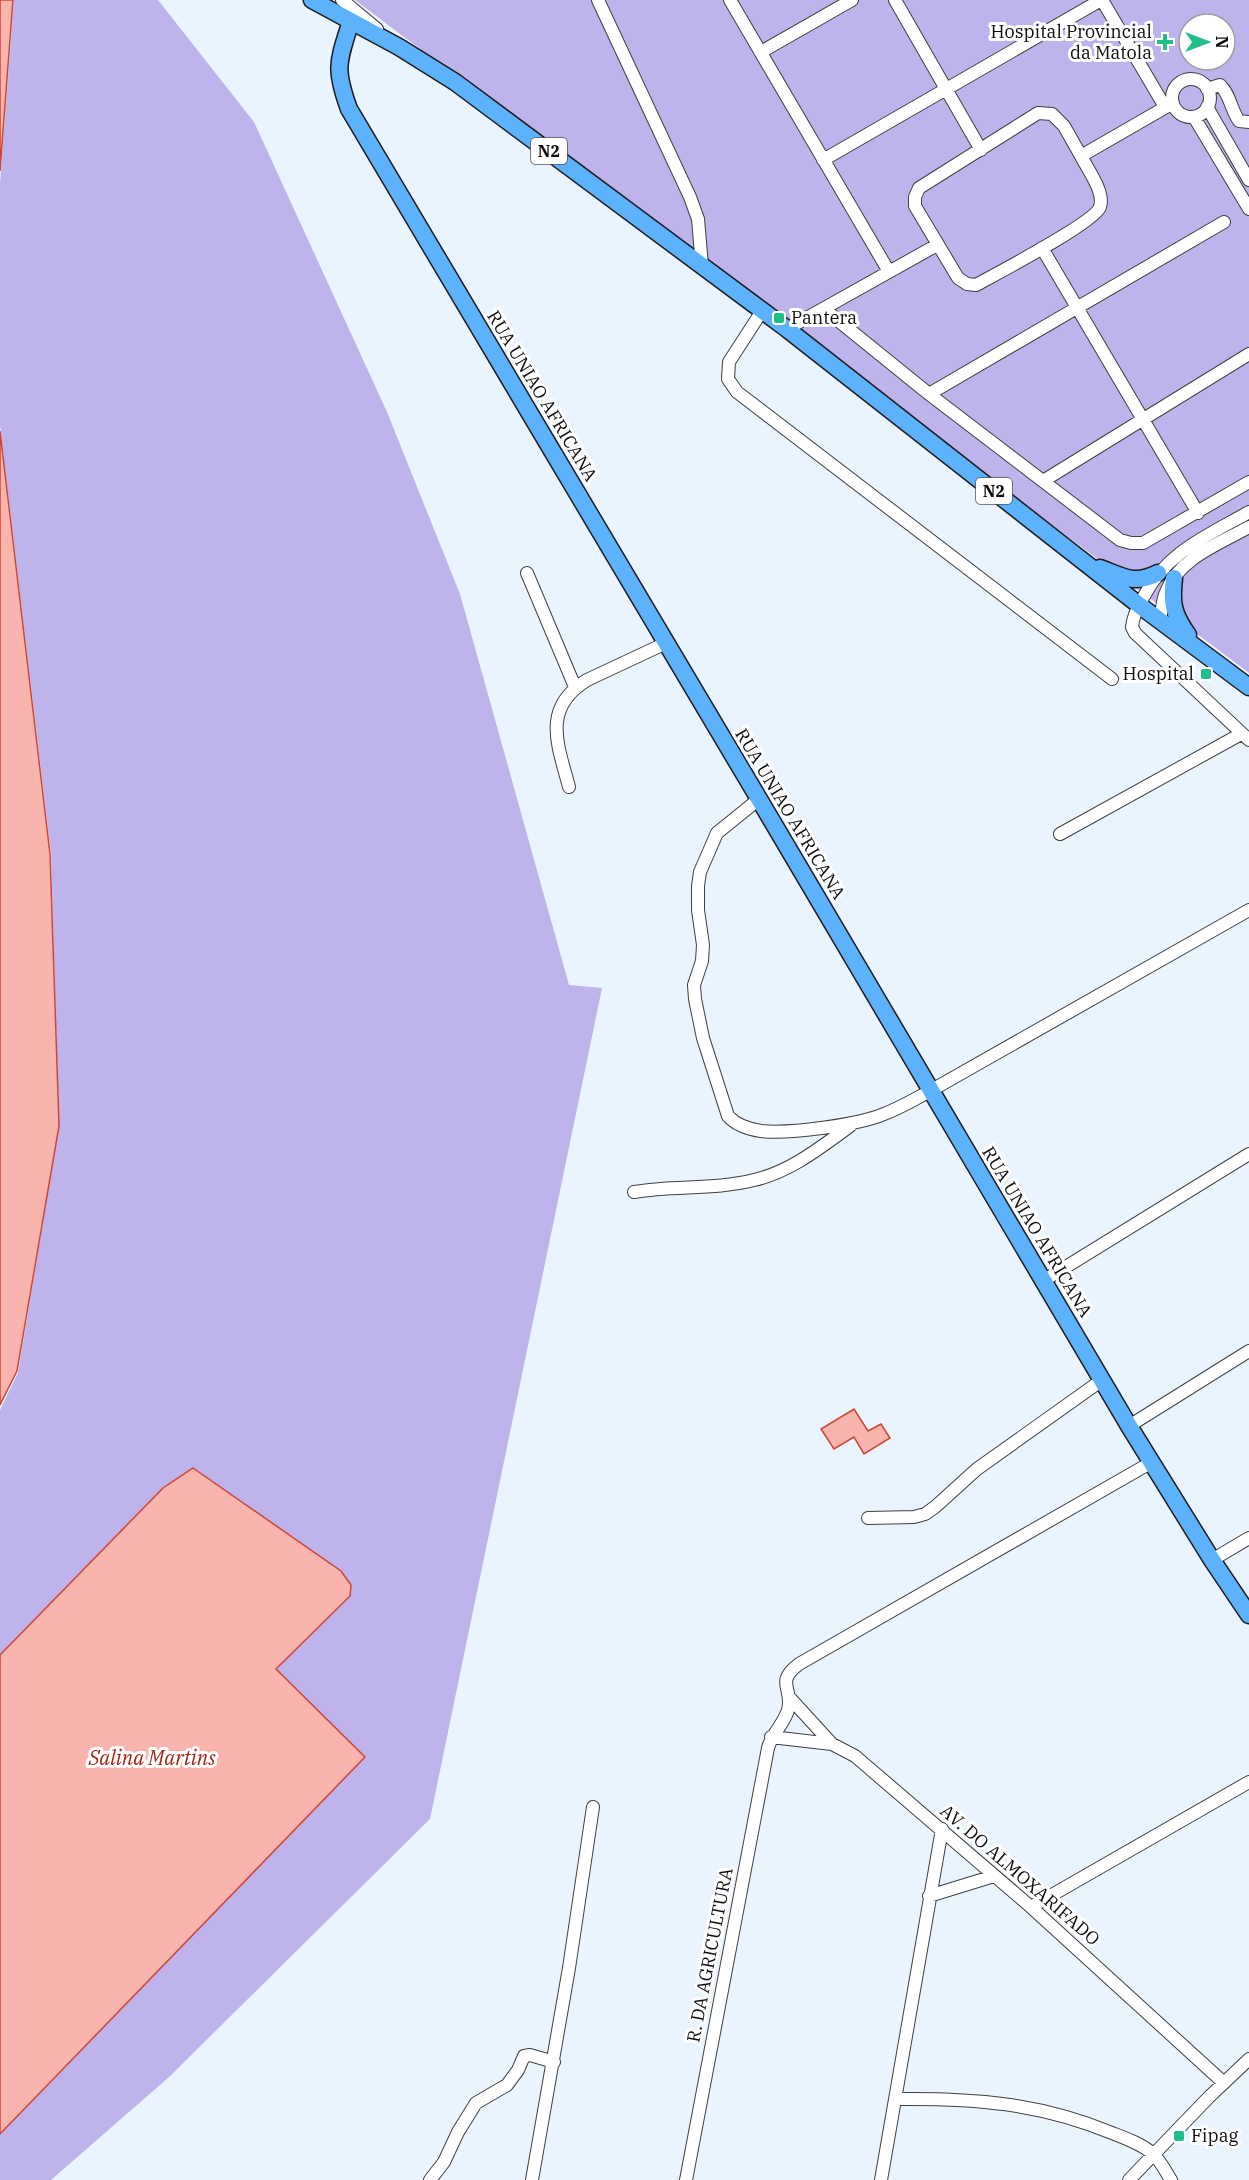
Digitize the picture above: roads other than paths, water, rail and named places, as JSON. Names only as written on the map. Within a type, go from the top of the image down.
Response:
[{"type":"main road","name":"N2","points":[[312,0],[399,47],[455,82],[787,329],[1139,605],[1249,687]]},
{"type":"main road","name":"RUA UNIAO AFRICANA","points":[[351,21],[338,63],[339,83],[349,109],[1129,1426],[1212,1560],[1249,1614]]},
{"type":"main road","points":[[1085,562],[1131,579],[1166,575],[1178,621],[1196,647]]},
{"type":"street","points":[[342,0],[399,47]]},
{"type":"street","points":[[598,0],[690,196],[698,219],[702,266]]},
{"type":"street","points":[[730,0],[888,270]]},
{"type":"street","points":[[761,52],[852,0]]},
{"type":"street","points":[[895,0],[981,150]]},
{"type":"street","points":[[823,160],[1101,0],[1169,105],[1189,117],[1194,117],[1200,115],[1209,102],[1207,89],[1198,81],[1186,80],[1177,86],[1169,105],[1081,156]]},
{"type":"street","points":[[1207,89],[1220,85],[1224,88],[1233,113],[1239,121],[1249,122]]},
{"type":"street","points":[[1207,107],[1249,180]]},
{"type":"street","points":[[1038,113],[1052,114],[1064,126],[1101,196],[1100,208],[1093,216],[976,285],[967,284],[958,278],[915,206],[915,196],[919,188],[981,150],[1038,113]]},
{"type":"street","points":[[1194,117],[1249,209]]},
{"type":"street","points":[[929,394],[1224,222]]},
{"type":"street","points":[[787,329],[888,270],[937,245]]},
{"type":"street","points":[[1042,248],[1198,513]]},
{"type":"street","points":[[824,309],[929,394],[1120,540],[1143,543],[1249,482]]},
{"type":"street","points":[[762,311],[729,362],[728,379],[737,393],[1112,679]]},
{"type":"street","points":[[1043,481],[1249,354]]},
{"type":"street","points":[[1060,834],[1245,737],[1135,633],[1132,627],[1139,605],[1166,575],[1184,549],[1249,512]]},
{"type":"street","points":[[1166,575],[1249,527]]},
{"type":"street","points":[[527,573],[575,687]]},
{"type":"street","points":[[1160,620],[1166,575]]},
{"type":"street","points":[[569,787],[555,730],[560,713],[575,687],[666,643]]},
{"type":"street","points":[[759,799],[717,833],[700,872],[697,899],[703,945],[702,961],[694,985],[703,1038],[728,1116],[734,1122],[760,1131],[853,1123],[884,1114],[930,1091],[1249,910]]},
{"type":"street","points":[[634,1192],[656,1188],[734,1184],[769,1176],[813,1153],[853,1123]]},
{"type":"street","points":[[1043,1281],[1249,1154]]},
{"type":"street","points":[[1129,1426],[1249,1351]]},
{"type":"street","points":[[868,1518],[914,1517],[925,1514],[935,1508],[977,1469],[1102,1380]]},
{"type":"street","points":[[771,1737],[788,1709],[789,1697],[786,1683],[788,1673],[799,1664],[1152,1462]]},
{"type":"street","points":[[1212,1560],[1249,1538]]},
{"type":"street","points":[[789,1697],[832,1744]]},
{"type":"street","name":"AV. DO ALMOXARIFADO","points":[[771,1737],[832,1744],[855,1756],[1031,1907],[1224,2083]]},
{"type":"street","name":"R. DA AGRICULTURA","points":[[686,2180],[771,1737]]},
{"type":"street","points":[[1031,1907],[1249,1782]]},
{"type":"street","points":[[532,2180],[554,2062],[592,1807]]},
{"type":"street","points":[[881,2180],[942,1829]]},
{"type":"street","points":[[929,1896],[994,1876]]},
{"type":"street","points":[[430,2180],[444,2162],[458,2132],[476,2103],[507,2085],[525,2055],[554,2062]]},
{"type":"street","points":[[1129,2180],[1249,2059]]},
{"type":"street","points":[[896,2099],[975,2100],[1056,2113],[1091,2124],[1153,2154],[1172,2180]]},
{"type":"water","points":[[0,0],[13,0],[0,171]]},
{"type":"water","points":[[0,431],[50,854],[59,1126],[17,1371],[0,1405]]},
{"type":"water","points":[[854,1409],[868,1431],[881,1424],[890,1438],[864,1454],[854,1437],[834,1449],[821,1429]]},
{"type":"water","name":"Salina Martins","points":[[193,1468],[341,1571],[351,1585],[350,1596],[276,1669],[365,1757],[0,2134],[0,1655],[163,1488]]},
{"type":"place","name":"Hospital Provincial da Matola","points":[[1165,42]]},
{"type":"place","name":"Pantera","points":[[779,318]]},
{"type":"place","name":"Hospital","points":[[1206,674]]},
{"type":"place","name":"Fipag","points":[[1179,2136]]}]
